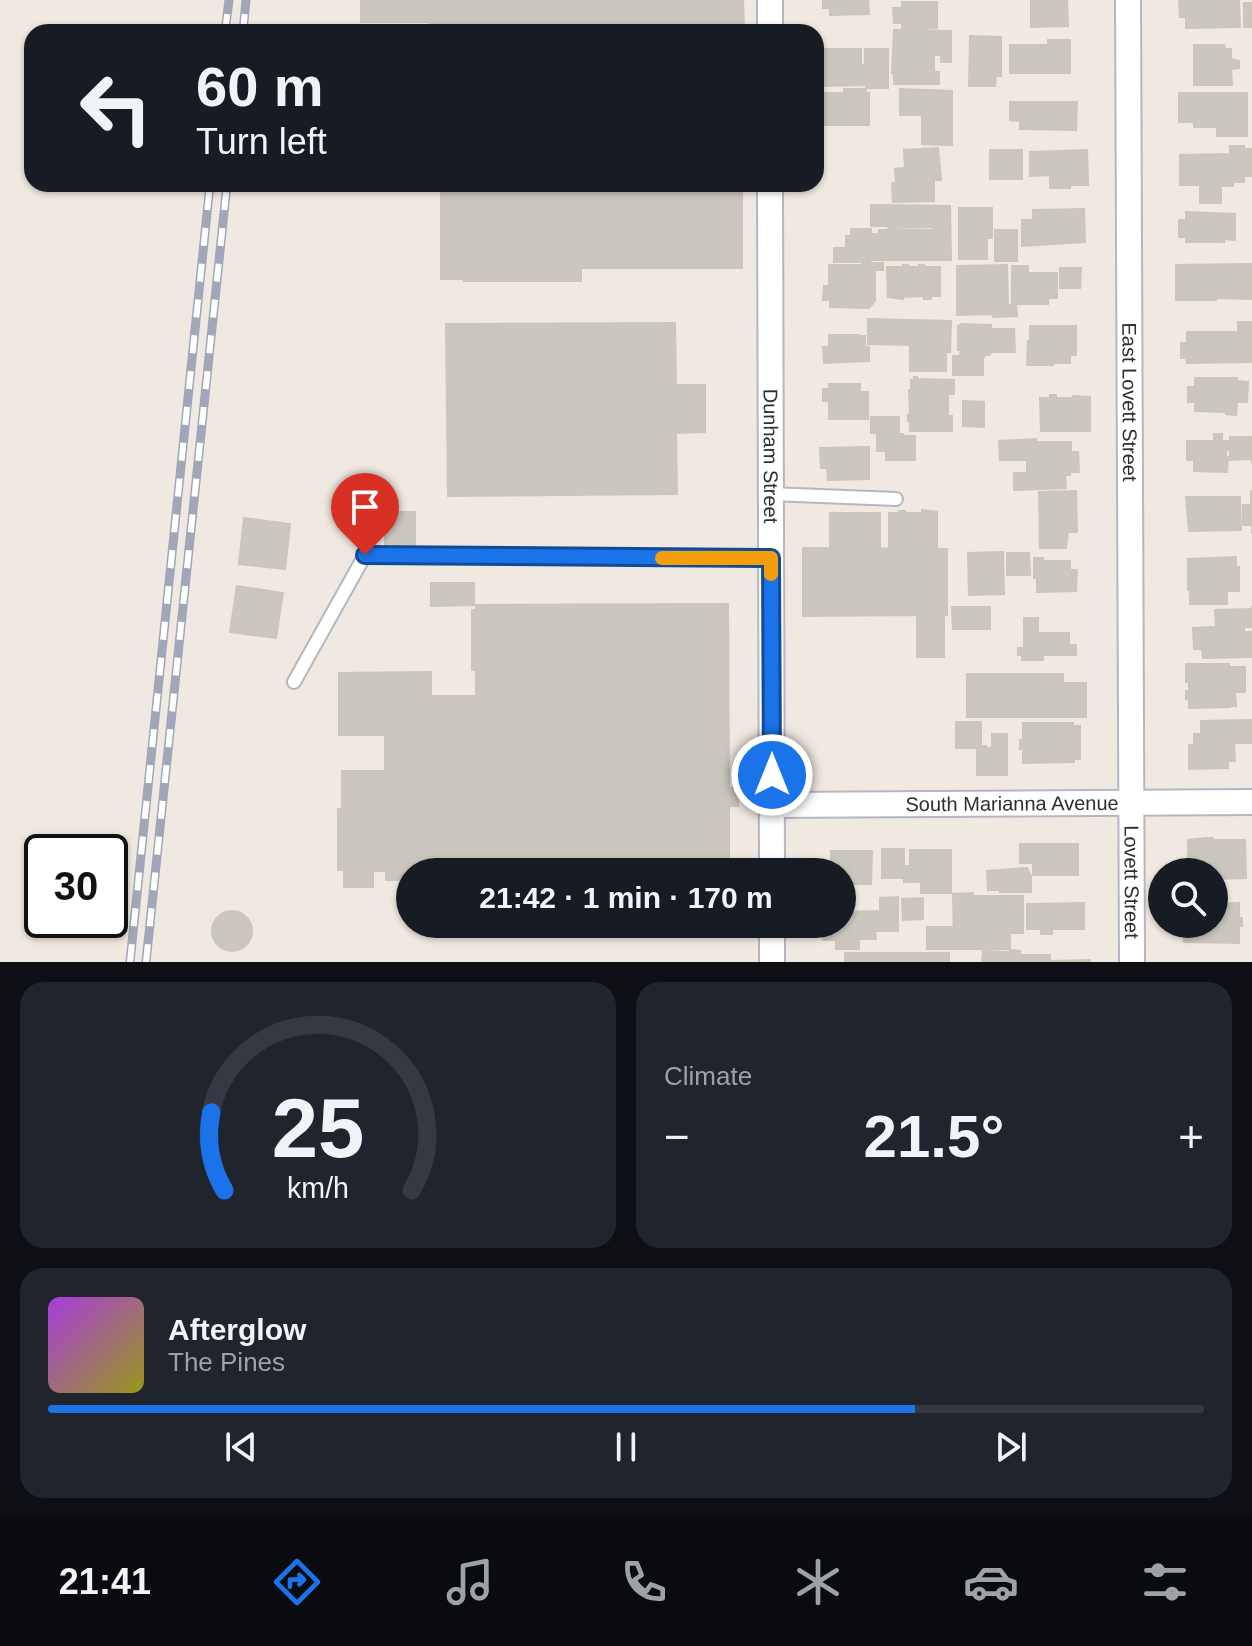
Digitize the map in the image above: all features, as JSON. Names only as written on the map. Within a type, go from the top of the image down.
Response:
[{"type":"street","points":[[770,0],[770,24]]},
{"type":"street","name":"East Lovett Street","points":[[1128,0],[1132,802]]},
{"type":"street","name":"Dunham Street","points":[[770,192],[772,858]]},
{"type":"street","name":"Lovett Street","points":[[1132,802],[1132,962]]},
{"type":"street","name":"South Marianna Avenue","points":[[772,805],[1252,802]]},
{"type":"street","points":[[772,938],[772,962]]},
{"type":"lane","points":[[771,494],[896,499]]},
{"type":"lane","points":[[294,682],[365,555],[771,558]]},
{"type":"building","points":[[361,0],[743,0],[744,24],[430,24],[361,22]]},
{"type":"building","points":[[823,0],[868,0],[869,14],[830,15],[830,8],[823,8]]},
{"type":"building","points":[[1031,0],[1067,0],[1068,26],[1031,27]]},
{"type":"building","points":[[1179,0],[1239,0],[1240,27],[1186,28],[1186,17],[1180,17]]},
{"type":"building","points":[[902,2],[937,2],[937,28],[902,29],[902,23],[894,23],[893,8],[902,8]]},
{"type":"building","points":[[1244,3],[1252,3],[1252,27],[1244,27]]},
{"type":"building","points":[[894,30],[951,31],[951,62],[941,62],[941,55],[934,55],[934,72],[939,72],[939,84],[894,84]]},
{"type":"building","points":[[970,36],[1001,37],[1001,76],[996,76],[995,86],[969,86]]},
{"type":"building","points":[[1048,40],[1070,40],[1070,73],[1010,73],[1010,45],[1048,45]]},
{"type":"building","points":[[1194,45],[1224,45],[1225,49],[1231,49],[1231,59],[1239,61],[1239,68],[1231,69],[1232,85],[1194,85]]},
{"type":"building","points":[[824,49],[861,49],[861,65],[865,65],[865,49],[888,49],[888,88],[866,88],[866,85],[824,86]]},
{"type":"building","points":[[844,89],[866,89],[869,93],[869,125],[824,125],[824,93],[844,93]]},
{"type":"building","points":[[900,89],[952,91],[952,145],[922,144],[922,115],[900,115]]},
{"type":"building","points":[[1179,93],[1247,93],[1247,136],[1217,136],[1217,127],[1194,127],[1194,122],[1179,122]]},
{"type":"building","points":[[1010,102],[1077,102],[1076,130],[1020,129],[1020,121],[1010,120]]},
{"type":"building","points":[[1230,146],[1252,149],[1252,176],[1244,176],[1244,182],[1233,182],[1233,186],[1221,186],[1221,203],[1200,203],[1200,185],[1180,185],[1180,155],[1230,154]]},
{"type":"building","points":[[938,148],[941,180],[934,180],[934,201],[893,202],[892,183],[896,183],[895,169],[905,168],[904,150]]},
{"type":"building","points":[[990,150],[1022,150],[1022,179],[990,179]]},
{"type":"building","points":[[1087,150],[1088,185],[1050,188],[1050,175],[1030,176],[1030,152]]},
{"type":"building","points":[[441,192],[742,192],[742,268],[581,268],[581,281],[441,279]]},
{"type":"building","points":[[871,205],[950,206],[951,260],[834,262],[834,248],[846,248],[846,236],[851,236],[851,229],[871,229],[871,234],[879,234],[879,230],[932,230],[932,227],[871,226]]},
{"type":"building","points":[[959,208],[992,208],[992,238],[987,238],[987,259],[959,259]]},
{"type":"building","points":[[1084,209],[1085,242],[1022,246],[1022,220],[1033,220],[1033,210]]},
{"type":"building","points":[[1186,212],[1235,214],[1235,240],[1186,242],[1186,237],[1179,237],[1179,220],[1186,220]]},
{"type":"building","points":[[995,230],[1017,230],[1017,261],[995,261]]},
{"type":"building","points":[[883,263],[883,270],[875,270],[875,301],[869,308],[830,307],[830,300],[823,300],[824,286],[829,286],[829,265]]},
{"type":"building","points":[[1252,264],[1252,299],[1176,300],[1176,265]]},
{"type":"building","points":[[1007,265],[1008,305],[1016,305],[1017,316],[957,315],[957,266]]},
{"type":"building","points":[[1012,266],[1028,266],[1028,273],[1057,273],[1057,298],[1048,298],[1048,304],[1012,304]]},
{"type":"building","points":[[887,267],[940,267],[940,296],[931,296],[931,299],[924,299],[924,296],[903,299],[888,297]]},
{"type":"building","points":[[1060,268],[1081,268],[1080,288],[1060,288]]},
{"type":"building","points":[[868,319],[951,321],[946,371],[910,371],[910,345],[868,344]]},
{"type":"building","points":[[1238,322],[1252,322],[1252,362],[1187,363],[1186,358],[1181,358],[1181,343],[1187,343],[1187,332],[1238,332]]},
{"type":"building","points":[[675,323],[676,385],[705,385],[705,432],[676,433],[677,494],[448,496],[446,324]]},
{"type":"building","points":[[991,325],[991,353],[983,359],[983,375],[953,375],[953,356],[960,356],[961,350],[958,350],[958,326]]},
{"type":"building","points":[[1030,326],[1076,326],[1076,355],[1070,355],[1070,363],[1027,365]]},
{"type":"building","points":[[993,329],[1014,329],[1015,352],[993,352]]},
{"type":"building","points":[[829,335],[865,336],[869,361],[824,363],[823,347],[829,347]]},
{"type":"building","points":[[914,377],[954,380],[954,394],[948,394],[952,431],[910,431],[909,390]]},
{"type":"building","points":[[1195,378],[1237,378],[1237,381],[1248,382],[1247,402],[1237,402],[1236,415],[1195,411],[1195,402],[1188,402],[1188,387],[1195,387]]},
{"type":"building","points":[[829,384],[860,384],[860,392],[868,392],[868,419],[829,419],[829,401],[823,401],[823,389],[829,389]]},
{"type":"building","points":[[1050,395],[1056,395],[1056,398],[1090,397],[1090,431],[1041,431],[1040,398],[1050,398]]},
{"type":"building","points":[[963,401],[984,402],[984,427],[963,426]]},
{"type":"building","points":[[871,417],[899,417],[899,433],[871,433]]},
{"type":"building","points":[[877,434],[915,436],[915,460],[886,460],[886,451],[877,451]]},
{"type":"building","points":[[1214,434],[1222,434],[1222,441],[1228,441],[1227,472],[1194,471],[1194,460],[1187,460],[1187,441],[1214,441]]},
{"type":"building","points":[[1230,437],[1252,437],[1252,459],[1230,460]]},
{"type":"building","points":[[1036,439],[1036,442],[1071,442],[1071,452],[1078,452],[1079,472],[1065,475],[1066,488],[1014,490],[1014,473],[1027,473],[1027,460],[1000,460],[999,441]]},
{"type":"building","points":[[869,447],[869,479],[828,480],[827,468],[821,468],[820,448]]},
{"type":"building","points":[[1076,491],[1077,532],[1068,532],[1066,548],[1040,548],[1039,492]]},
{"type":"building","points":[[1251,491],[1252,525],[1243,525],[1243,505],[1251,505]]},
{"type":"building","points":[[1186,497],[1240,497],[1241,530],[1189,531]]},
{"type":"building","points":[[922,510],[937,512],[937,549],[889,549],[889,513],[922,513]]},
{"type":"building","points":[[385,512],[415,512],[415,547],[385,547]]},
{"type":"building","points":[[830,513],[880,513],[880,549],[830,548]]},
{"type":"building","points":[[244,518],[290,524],[285,569],[239,564]]},
{"type":"building","points":[[803,548],[947,549],[944,657],[917,657],[917,615],[803,616]]},
{"type":"building","points":[[1003,552],[1004,594],[969,595],[968,553]]},
{"type":"building","points":[[1007,553],[1029,553],[1030,575],[1007,575]]},
{"type":"building","points":[[1236,557],[1239,591],[1227,591],[1227,604],[1190,604],[1188,559]]},
{"type":"building","points":[[1034,558],[1070,561],[1070,570],[1077,570],[1076,591],[1037,592]]},
{"type":"building","points":[[431,583],[474,583],[474,605],[431,606]]},
{"type":"building","points":[[237,586],[283,593],[276,638],[230,632]]},
{"type":"building","points":[[728,604],[729,788],[738,788],[738,806],[729,806],[729,858],[396,858],[396,880],[386,880],[386,871],[373,871],[373,887],[344,887],[344,870],[338,870],[338,809],[342,809],[342,771],[385,771],[385,735],[339,735],[339,673],[431,672],[431,696],[476,696],[476,670],[472,670],[472,610],[476,610],[476,605]]},
{"type":"building","points":[[952,607],[990,607],[990,629],[953,629]]},
{"type":"building","points":[[1252,609],[1252,627],[1244,627],[1244,632],[1252,632],[1252,657],[1203,658],[1202,649],[1194,649],[1193,628],[1216,627],[1215,610]]},
{"type":"building","points":[[1024,618],[1038,618],[1038,633],[1069,633],[1069,645],[1076,645],[1076,655],[1043,655],[1043,660],[1022,660],[1018,648],[1024,648]]},
{"type":"building","points":[[1186,664],[1245,667],[1245,692],[1235,692],[1236,706],[1189,708]]},
{"type":"building","points":[[967,674],[1063,674],[1063,683],[1086,683],[1086,717],[967,717]]},
{"type":"building","points":[[1252,720],[1252,743],[1234,743],[1235,761],[1228,761],[1228,768],[1189,769],[1189,745],[1194,745],[1194,734],[1201,734],[1201,721]]},
{"type":"building","points":[[956,722],[981,722],[981,746],[986,748],[992,748],[992,734],[1007,734],[1007,775],[977,775],[977,748],[956,748]]},
{"type":"building","points":[[1023,723],[1073,723],[1073,726],[1080,726],[1080,759],[1074,759],[1074,762],[1023,763],[1020,740],[1023,740]]},
{"type":"building","points":[[1188,840],[1245,840],[1246,878],[1228,879],[1228,858],[1188,858]]},
{"type":"building","points":[[1020,844],[1078,844],[1078,875],[1033,875],[1033,863],[1020,863]]},
{"type":"building","points":[[882,849],[904,849],[904,866],[910,866],[910,850],[951,850],[951,893],[921,893],[921,882],[882,878]]},
{"type":"building","points":[[831,851],[872,851],[871,884],[856,884],[856,858],[831,858]]},
{"type":"building","points":[[1027,868],[1031,876],[1031,892],[988,890],[987,871]]},
{"type":"building","points":[[973,893],[973,896],[1023,896],[1023,933],[1010,933],[1010,949],[954,949],[953,894]]},
{"type":"building","points":[[898,897],[898,931],[875,931],[876,939],[859,939],[859,949],[836,949],[836,940],[823,940],[856,938],[856,912],[880,911],[880,898]]},
{"type":"building","points":[[923,898],[923,919],[903,920],[902,899]]},
{"type":"building","points":[[1084,903],[1084,929],[1052,929],[1052,934],[1041,934],[1041,929],[1027,929],[1027,904]]},
{"type":"building","points":[[1228,903],[1239,903],[1242,926],[1239,926],[1239,943],[1184,942],[1184,938],[1228,938]]},
{"type":"building","points":[[232,911],[246,917],[252,931],[246,945],[232,951],[218,945],[212,931],[218,917]]},
{"type":"building","points":[[927,927],[952,927],[952,949],[927,949]]},
{"type":"building","points":[[983,951],[1020,951],[1020,962],[982,962]]},
{"type":"building","points":[[845,953],[949,953],[949,962],[845,962]]},
{"type":"building","points":[[1021,955],[1050,955],[1050,961],[1090,962],[1021,962]]},
{"type":"railway","points":[[226,24],[229,0]]},
{"type":"railway","points":[[244,24],[246,0]]},
{"type":"railway","points":[[130,962],[209,192]]},
{"type":"railway","points":[[146,962],[226,192]]},
{"type":"slow traffic","points":[[662,558],[771,558],[771,574]]},
{"type":"route","points":[[365,555],[771,558],[772,775]]}]
